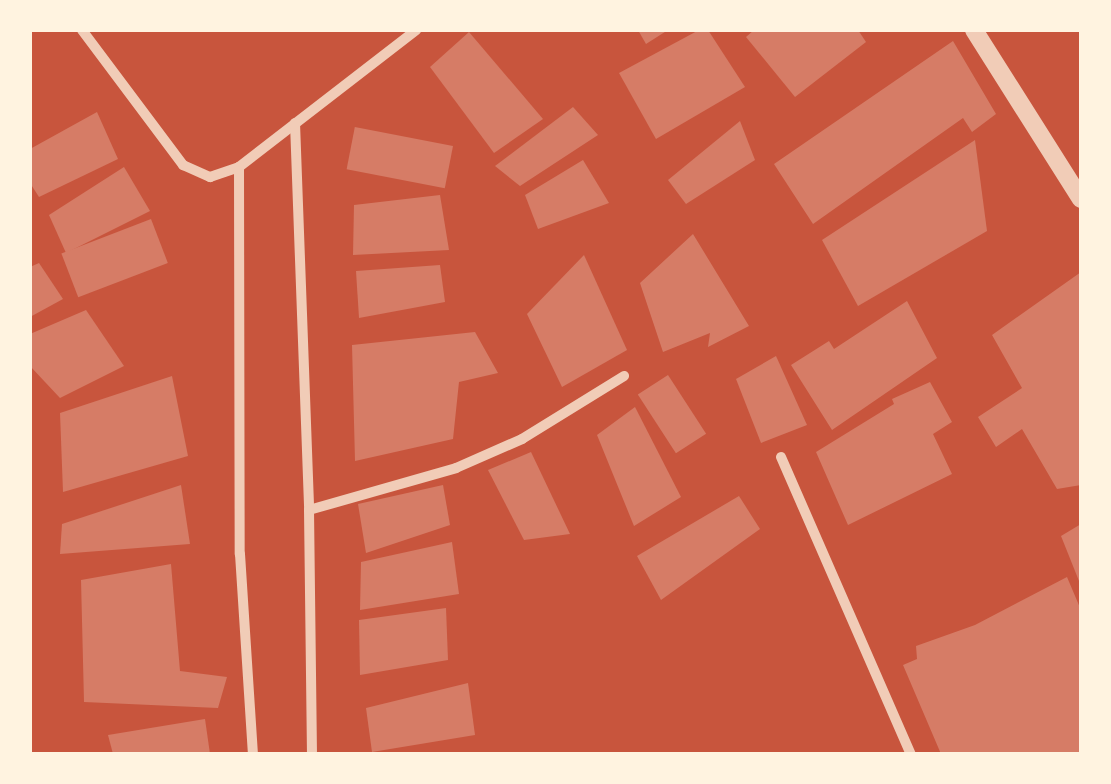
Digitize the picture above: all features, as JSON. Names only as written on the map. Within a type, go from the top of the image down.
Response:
[{"type":"street","points":[[82,30],[183,165],[210,177],[239,167],[416,30]]},
{"type":"street","points":[[974,30],[1081,199]]},
{"type":"street","points":[[294,122],[309,510],[312,754]]},
{"type":"street","points":[[239,167],[240,554],[253,754]]},
{"type":"street","points":[[309,510],[456,468],[522,439],[624,376]]},
{"type":"street","points":[[781,457],[911,754]]},
{"type":"building","points":[[638,30],[668,30],[646,44]]},
{"type":"building","points":[[699,30],[708,30],[745,87],[656,139],[619,73]]},
{"type":"building","points":[[754,30],[858,30],[866,42],[795,97],[746,37]]},
{"type":"building","points":[[469,32],[543,119],[494,153],[430,67]]},
{"type":"building","points":[[953,41],[996,114],[972,132],[963,118],[813,224],[774,164]]},
{"type":"building","points":[[573,107],[598,135],[520,186],[495,166]]},
{"type":"building","points":[[97,112],[118,159],[39,197],[30,183],[30,149]]},
{"type":"building","points":[[740,121],[755,160],[686,204],[668,180]]},
{"type":"building","points":[[355,127],[453,146],[445,188],[347,169]]},
{"type":"building","points":[[975,140],[987,231],[858,306],[822,240]]},
{"type":"building","points":[[583,160],[609,203],[538,229],[525,195]]},
{"type":"building","points":[[124,167],[150,211],[66,253],[49,215]]},
{"type":"building","points":[[440,195],[449,250],[353,255],[354,205]]},
{"type":"building","points":[[151,219],[168,263],[78,297],[61,253]]},
{"type":"building","points":[[693,234],[749,326],[708,347],[710,333],[663,352],[640,283]]},
{"type":"building","points":[[584,255],[627,350],[562,387],[527,314]]},
{"type":"building","points":[[39,263],[63,299],[30,317],[30,267]]},
{"type":"building","points":[[440,265],[445,302],[359,318],[356,271]]},
{"type":"building","points":[[1081,272],[1081,485],[1057,489],[1022,429],[996,447],[978,417],[1022,388],[992,335]]},
{"type":"building","points":[[907,301],[937,358],[832,430],[791,365],[829,341],[834,349]]},
{"type":"building","points":[[86,310],[124,366],[60,398],[30,366],[30,334]]},
{"type":"building","points":[[475,332],[498,373],[459,382],[453,439],[355,461],[352,345]]},
{"type":"building","points":[[776,356],[807,425],[761,443],[736,379]]},
{"type":"building","points":[[668,375],[706,434],[676,453],[638,395]]},
{"type":"building","points":[[172,376],[188,456],[63,492],[60,413]]},
{"type":"building","points":[[930,382],[952,422],[933,434],[952,474],[848,525],[816,452],[894,404],[892,399]]},
{"type":"building","points":[[635,407],[681,497],[634,526],[597,435]]},
{"type":"building","points":[[531,452],[570,534],[524,540],[488,470]]},
{"type":"building","points":[[181,485],[190,544],[60,554],[62,524]]},
{"type":"building","points":[[443,485],[450,525],[366,553],[358,504]]},
{"type":"building","points":[[739,496],[760,529],[661,600],[637,556]]},
{"type":"building","points":[[1081,524],[1081,586],[1061,536]]},
{"type":"building","points":[[452,542],[459,594],[360,610],[361,562]]},
{"type":"building","points":[[171,564],[180,671],[227,677],[218,708],[84,702],[81,580]]},
{"type":"building","points":[[1067,577],[1081,610],[1081,754],[941,754],[903,665],[917,659],[916,646],[975,625]]},
{"type":"building","points":[[446,608],[448,660],[360,675],[359,620]]},
{"type":"building","points":[[468,683],[475,735],[372,752],[366,708]]},
{"type":"building","points":[[205,719],[210,754],[113,754],[108,735]]}]
